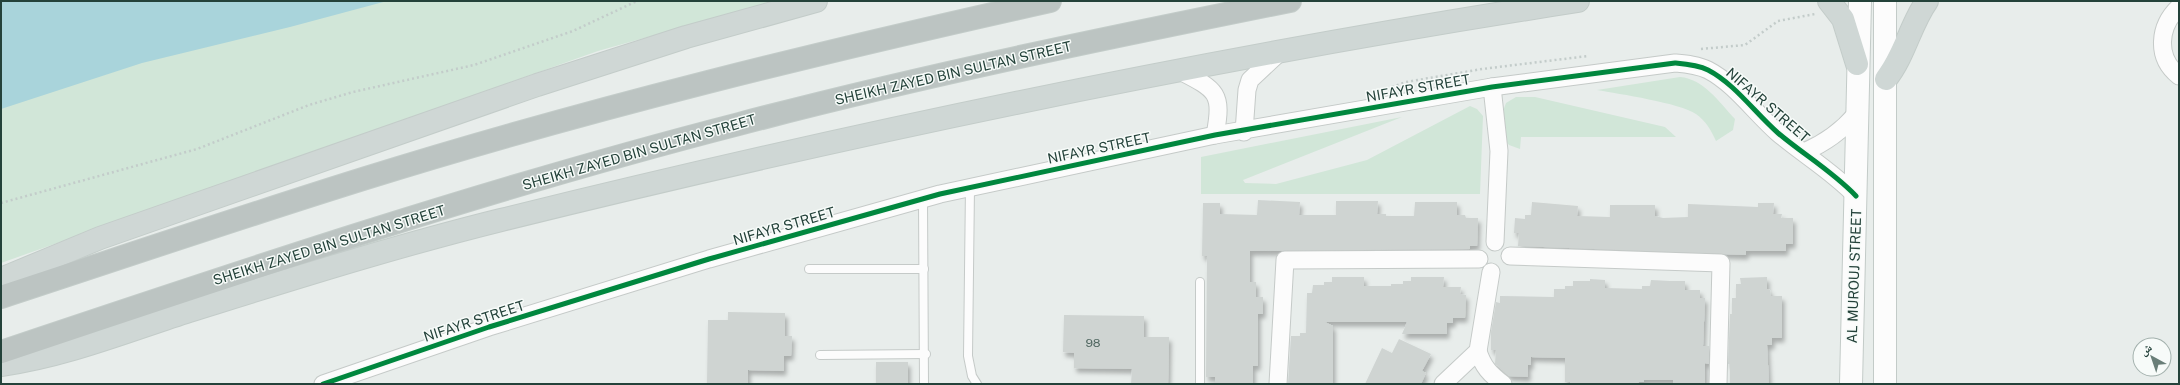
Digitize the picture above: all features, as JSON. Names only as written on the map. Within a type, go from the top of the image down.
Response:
[{"type":"highway","points":[[1,297],[367,178],[550,125],[722,79],[908,33],[1050,1]]},
{"type":"highway","name":"SHEIKH ZAYED BIN SULTAN STREET","points":[[1,352],[224,278],[385,227],[569,171],[732,126],[940,75],[1110,37],[1290,1]]},
{"type":"main road","points":[[1,279],[100,238],[537,85],[686,37],[816,1]]},
{"type":"main road","points":[[1,365],[52,355],[342,264],[498,221],[990,107],[1419,26],[1578,1]]},
{"type":"main road","points":[[1829,1],[1843,19],[1857,64]]},
{"type":"main road","points":[[1886,79],[1900,58],[1920,11],[1927,1]]},
{"type":"street","name":"AL MUROUJ STREET","points":[[1851,384],[1856,196],[1857,64],[1860,1]]},
{"type":"street","points":[[1885,1],[1885,384]]},
{"type":"street","points":[[2178,76],[2164,54],[2162,44],[2166,23],[2179,7]]},
{"type":"street","points":[[1244,132],[1247,90],[1250,80],[1281,51]]},
{"type":"street","name":"NIFAYR STREET","points":[[323,384],[489,327],[710,259],[970,187],[1215,136],[1492,87],[1675,63],[1692,64],[1708,70],[1726,83],[1777,132],[1830,171],[1856,196]]},
{"type":"street","points":[[1180,71],[1212,89],[1218,100],[1219,112],[1215,136]]},
{"type":"street","points":[[1492,87],[1498,151],[1495,242]]},
{"type":"street","name":"NIFAYR STREET","points":[[1804,152],[1822,145],[1846,126],[1856,114]]},
{"type":"street","points":[[1495,242],[1507,248],[1510,256],[1504,269],[1496,272],[1491,272],[1483,267],[1480,259],[1483,247],[1495,242]]},
{"type":"street","points":[[1510,256],[1721,263],[1718,384]]},
{"type":"street","points":[[1278,384],[1285,260],[1480,259]]},
{"type":"street","points":[[1491,272],[1478,351],[1482,364],[1489,374],[1503,384]]},
{"type":"street","points":[[1443,384],[1478,351]]},
{"type":"lane","points":[[970,187],[968,356],[972,376],[977,384]]},
{"type":"lane","points":[[923,199],[926,354],[924,384]]},
{"type":"lane","points":[[809,269],[924,269]]},
{"type":"lane","points":[[1200,282],[1200,384]]},
{"type":"lane","points":[[820,355],[926,354]]},
{"type":"path","points":[[1,203],[197,149],[309,105],[474,65],[573,31],[637,1]]},
{"type":"green space","points":[[1,1],[776,1],[598,51],[1,263]]},
{"type":"green space","points":[[1680,77],[1696,82],[1717,99],[1735,119],[1733,130],[1716,141],[1710,129],[1703,120],[1688,110],[1649,99],[1597,90]]},
{"type":"green space","points":[[1516,97],[1535,97],[1665,127],[1676,137],[1521,137],[1520,149],[1509,145],[1504,139],[1503,111],[1506,103]]},
{"type":"green space","points":[[1470,106],[1477,109],[1483,116],[1480,194],[1201,194],[1201,157],[1402,117],[1243,180],[1245,183],[1276,184],[1367,160]]},
{"type":"water","points":[[1,1],[387,1],[290,27],[142,63],[1,109]]},
{"type":"building","points":[[1258,200],[1300,202],[1299,215],[1336,215],[1336,201],[1378,201],[1377,214],[1386,214],[1386,216],[1414,216],[1415,202],[1457,202],[1457,215],[1465,215],[1466,218],[1478,218],[1477,246],[1470,246],[1470,249],[1250,251],[1250,282],[1256,282],[1256,297],[1263,297],[1263,314],[1258,314],[1258,366],[1253,366],[1253,384],[1215,384],[1215,377],[1206,377],[1207,256],[1202,256],[1203,203],[1220,203],[1220,214],[1257,215]]},
{"type":"building","points":[[1532,202],[1578,206],[1577,216],[1610,217],[1610,205],[1655,205],[1655,216],[1663,218],[1688,217],[1688,204],[1758,207],[1758,203],[1774,203],[1773,214],[1782,214],[1781,218],[1793,218],[1793,244],[1786,244],[1786,251],[1746,251],[1746,255],[1518,246],[1519,233],[1514,233],[1515,218],[1525,219],[1525,215],[1531,215]]},
{"type":"building","points":[[1332,277],[1364,277],[1364,286],[1391,286],[1391,284],[1403,284],[1403,281],[1411,281],[1411,277],[1444,277],[1443,287],[1461,287],[1460,294],[1466,295],[1465,318],[1453,318],[1453,323],[1447,323],[1447,334],[1402,334],[1407,322],[1325,322],[1333,326],[1333,384],[1288,384],[1291,336],[1300,336],[1300,333],[1306,333],[1307,293],[1312,293],[1313,285],[1324,285],[1324,282],[1332,282]]},
{"type":"building","points":[[1767,277],[1767,289],[1770,290],[1771,296],[1782,296],[1782,338],[1772,338],[1772,345],[1767,345],[1769,384],[1730,384],[1730,364],[1728,364],[1730,314],[1732,314],[1732,298],[1736,298],[1736,284],[1741,284],[1740,278]]},
{"type":"building","points":[[1590,279],[1605,280],[1605,288],[1642,289],[1642,286],[1650,286],[1651,280],[1685,281],[1685,290],[1700,290],[1700,298],[1705,298],[1703,346],[1709,346],[1709,364],[1705,363],[1705,384],[1673,384],[1673,380],[1644,380],[1644,382],[1639,382],[1638,384],[1570,384],[1570,382],[1565,382],[1565,358],[1531,357],[1531,365],[1528,365],[1528,377],[1509,376],[1495,364],[1496,350],[1491,350],[1491,332],[1496,302],[1500,303],[1500,296],[1554,297],[1554,289],[1565,289],[1565,286],[1573,286],[1573,281],[1590,281]]},
{"type":"building","points":[[728,312],[785,313],[785,336],[792,336],[791,356],[784,356],[784,371],[748,370],[748,384],[707,384],[708,320],[728,320]]},
{"type":"building","points":[[1064,315],[1144,316],[1144,337],[1169,337],[1168,384],[1131,384],[1132,369],[1074,368],[1074,353],[1063,352]]},
{"type":"building","points":[[1399,339],[1431,354],[1422,371],[1426,373],[1421,384],[1365,384],[1382,348],[1392,353]]},
{"type":"building","points":[[876,362],[908,362],[908,384],[876,384]]},
{"type":"cycle path","points":[[323,384],[489,327],[709,259],[940,194],[1215,135],[1492,87],[1675,63],[1700,67],[1718,76],[1736,91],[1778,133],[1828,171],[1856,196]]}]
